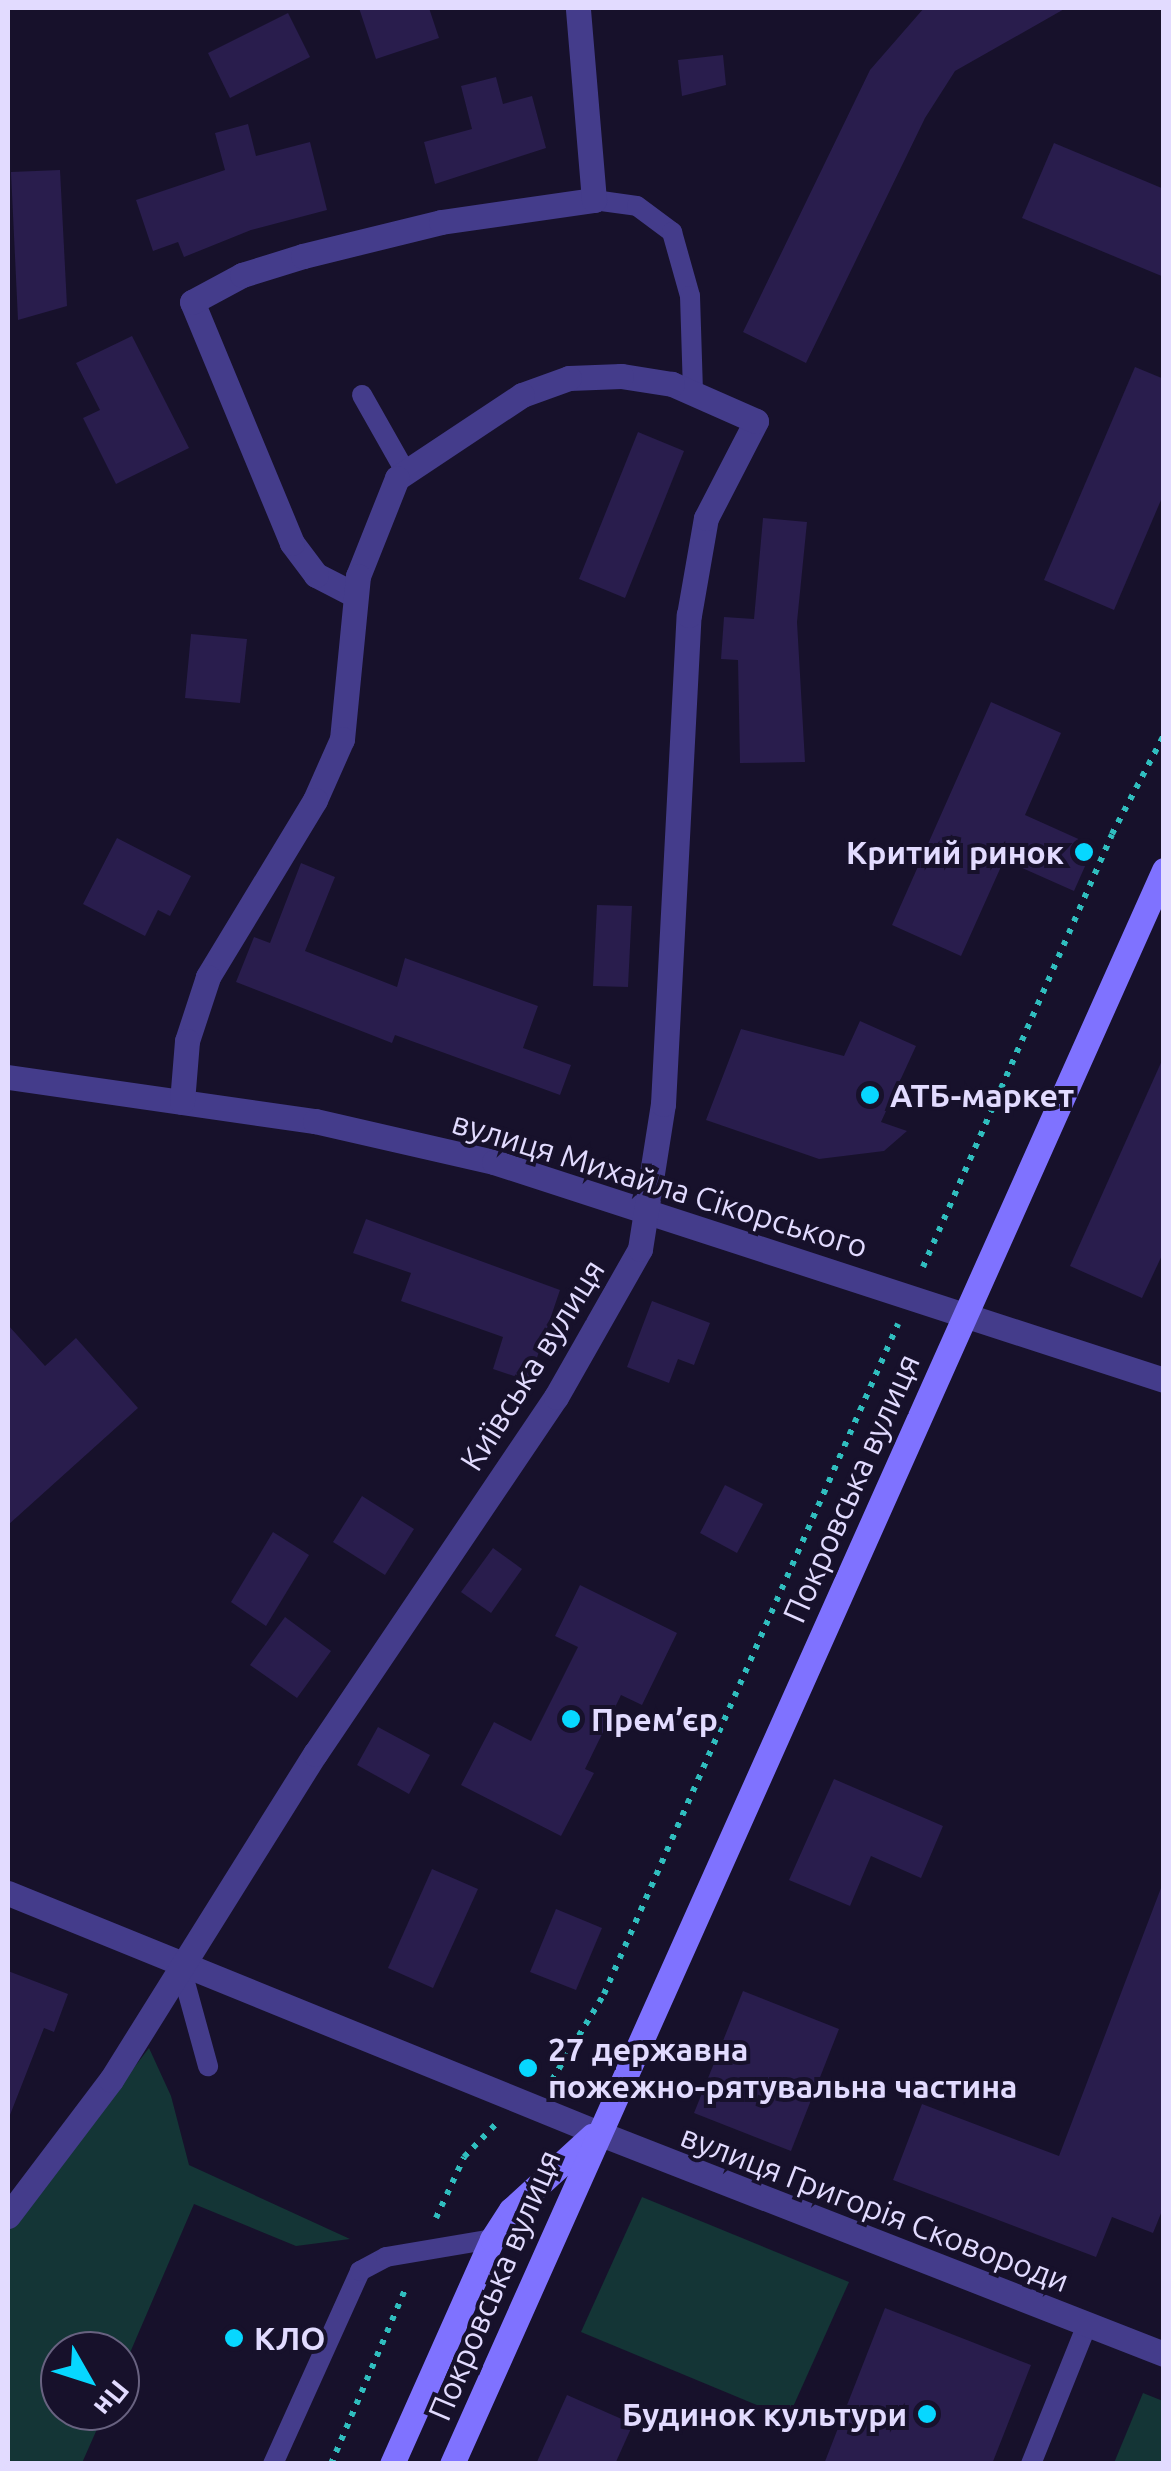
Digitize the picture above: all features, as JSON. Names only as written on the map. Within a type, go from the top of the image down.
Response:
[{"type":"main road","name":"Покровська вулиця","points":[[452,2464],[596,2132],[1164,870]]},
{"type":"main road","name":"Покровська вулиця","points":[[392,2464],[492,2239],[537,2182],[596,2132]]},
{"type":"street","points":[[355,595],[316,575],[292,543],[192,302],[242,275],[321,251],[495,212],[594,200],[578,8]]},
{"type":"street","points":[[182,1102],[187,1041],[208,978],[315,800],[342,739],[355,595],[365,550],[405,471],[556,380],[621,376],[693,390]]},
{"type":"street","name":"Київська вулиця","points":[[8,2216],[80,2125],[315,1754],[556,1397],[634,1261],[652,1210],[689,614],[706,518],[756,420],[693,390]]},
{"type":"street","name":"вулиця Михайла Сікорського","points":[[8,1078],[182,1102],[431,1146],[652,1210],[1164,1380]]},
{"type":"street","name":"вулиця Григорія Сковороди","points":[[8,1893],[181,1968],[1164,2354]]},
{"type":"lane","points":[[594,200],[637,206],[672,232],[690,296],[693,390]]},
{"type":"lane","points":[[362,395],[405,471]]},
{"type":"lane","points":[[181,1968],[208,2066]]},
{"type":"lane","points":[[272,2464],[360,2271],[386,2257],[492,2239]]},
{"type":"lane","points":[[1031,2464],[1087,2325]]},
{"type":"path","points":[[331,2464],[464,2157],[568,2063],[592,2019],[1112,834],[1164,735]]},
{"type":"green space","points":[[149,2048],[171,2096],[189,2165],[350,2239],[296,2246],[194,2204],[139,2331],[40,2331],[40,2431],[96,2431],[82,2463],[8,2464],[8,2232]]},
{"type":"green space","points":[[642,2197],[849,2282],[788,2418],[581,2332]]},
{"type":"green space","points":[[1143,2393],[1163,2401],[1163,2463],[1114,2463]]},
{"type":"building","points":[[359,8],[429,8],[439,38],[376,59]]},
{"type":"building","points":[[924,8],[1066,8],[955,71],[925,118],[806,363],[743,332],[870,70]]},
{"type":"building","points":[[288,13],[310,57],[230,98],[208,53]]},
{"type":"building","points":[[723,55],[726,85],[682,96],[678,60]]},
{"type":"building","points":[[496,77],[503,104],[532,96],[546,148],[435,184],[424,142],[472,129],[461,86]]},
{"type":"building","points":[[248,124],[256,156],[310,142],[327,210],[251,230],[184,257],[178,242],[153,251],[136,200],[225,170],[215,133]]},
{"type":"building","points":[[1054,143],[1164,189],[1164,277],[1022,218]]},
{"type":"building","points":[[60,170],[67,306],[18,320],[11,172]]},
{"type":"building","points":[[132,336],[189,448],[116,484],[83,418],[100,410],[76,363]]},
{"type":"building","points":[[1135,367],[1164,379],[1164,493],[1114,610],[1044,580]]},
{"type":"building","points":[[638,432],[684,451],[625,598],[579,579]]},
{"type":"building","points":[[763,518],[807,522],[797,622],[805,762],[740,763],[738,660],[721,659],[724,617],[754,619]]},
{"type":"building","points":[[191,634],[247,639],[240,703],[185,698]]},
{"type":"building","points":[[991,702],[1061,733],[1025,815],[1094,846],[1074,891],[1004,860],[961,956],[892,925]]},
{"type":"building","points":[[117,838],[191,876],[170,916],[158,910],[145,936],[83,904]]},
{"type":"building","points":[[301,863],[335,877],[305,951],[397,987],[405,958],[538,1006],[523,1048],[571,1065],[560,1095],[395,1035],[392,1043],[236,982],[254,937],[270,943]]},
{"type":"building","points":[[597,905],[632,906],[628,987],[593,986]]},
{"type":"building","points":[[860,1021],[916,1046],[881,1122],[907,1131],[884,1151],[819,1159],[706,1120],[741,1029],[844,1056]]},
{"type":"building","points":[[1164,1056],[1164,1251],[1142,1298],[1070,1266]]},
{"type":"building","points":[[366,1219],[560,1290],[529,1381],[493,1369],[503,1337],[401,1301],[411,1273],[353,1253]]},
{"type":"building","points":[[652,1301],[710,1323],[694,1365],[678,1359],[669,1383],[627,1367]]},
{"type":"building","points":[[8,1325],[45,1366],[76,1338],[138,1408],[8,1525]]},
{"type":"building","points":[[725,1485],[763,1504],[737,1553],[700,1533]]},
{"type":"building","points":[[362,1496],[414,1529],[385,1575],[333,1542]]},
{"type":"building","points":[[273,1532],[309,1555],[266,1626],[231,1602]]},
{"type":"building","points":[[493,1548],[522,1569],[491,1613],[461,1592]]},
{"type":"building","points":[[580,1585],[677,1633],[642,1705],[621,1695],[585,1769],[594,1773],[561,1836],[461,1785],[494,1722],[531,1741],[578,1647],[555,1636]]},
{"type":"building","points":[[285,1617],[331,1651],[297,1698],[250,1665]]},
{"type":"building","points":[[378,1727],[430,1755],[409,1794],[357,1765]]},
{"type":"building","points":[[834,1779],[943,1826],[921,1878],[871,1856],[850,1906],[789,1880]]},
{"type":"building","points":[[432,1869],[478,1889],[433,1988],[388,1968]]},
{"type":"building","points":[[1161,1888],[1164,2206],[1153,2233],[1112,2217],[1096,2257],[893,2180],[922,2104],[1059,2156]]},
{"type":"building","points":[[556,1909],[602,1928],[576,1990],[530,1972]]},
{"type":"building","points":[[8,1971],[68,1994],[54,2032],[44,2028],[10,2115]]},
{"type":"building","points":[[743,1991],[839,2029],[791,2151],[694,2113]]},
{"type":"building","name":"Будинок культури","points":[[885,2308],[1031,2365],[992,2464],[824,2464]]},
{"type":"building","points":[[567,2395],[633,2424],[615,2464],[536,2464]]},
{"type":"place","name":"Критий ринок","points":[[1084,852]]},
{"type":"place","name":"АТБ-маркет","points":[[870,1095]]},
{"type":"place","name":"Прем’єр","points":[[571,1719]]},
{"type":"place","name":"27 державна пожежно-рятувальна частина","points":[[528,2068]]},
{"type":"place","name":"КЛО","points":[[234,2338]]},
{"type":"place","name":"Будинок культури","points":[[927,2414]]}]
